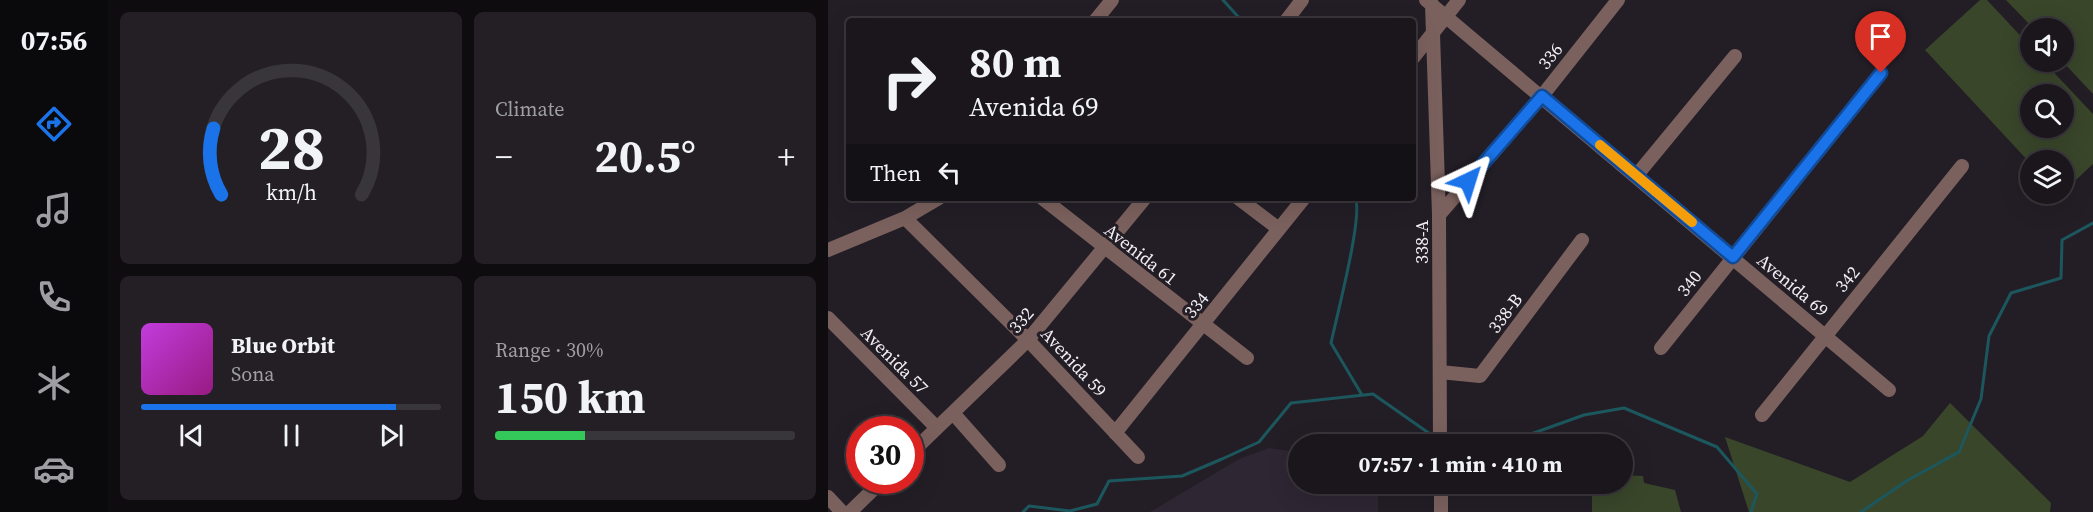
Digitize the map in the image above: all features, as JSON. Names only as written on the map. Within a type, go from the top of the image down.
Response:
[{"type":"street","points":[[1097,18],[1112,0]]},
{"type":"street","points":[[1288,18],[1302,0]]},
{"type":"street","points":[[1416,54],[1459,0]]},
{"type":"street","name":"336","points":[[1439,215],[1542,96],[1618,0]]},
{"type":"street","name":"Avenida 69","points":[[1429,2],[1889,390]]},
{"type":"street","name":"338-A","points":[[1429,2],[1434,30],[1439,215],[1440,434]]},
{"type":"street","points":[[1636,176],[1736,56]]},
{"type":"street","name":"340","points":[[1661,348],[1881,73]]},
{"type":"street","name":"342","points":[[1762,415],[1962,166]]},
{"type":"street","points":[[828,250],[905,218],[934,201]]},
{"type":"street","name":"Avenida 61","points":[[1046,201],[1247,358]]},
{"type":"street","name":"332","points":[[924,441],[1028,340],[1143,201]]},
{"type":"street","points":[[1242,201],[1279,229]]},
{"type":"street","name":"334","points":[[1115,433],[1302,201]]},
{"type":"street","name":"Avenida 59","points":[[905,218],[1028,340],[1138,457]]},
{"type":"street","name":"338-B","points":[[1440,372],[1480,376],[1582,240]]},
{"type":"street","name":"Avenida 57","points":[[828,318],[937,428]]},
{"type":"street","points":[[953,413],[999,465]]},
{"type":"street","points":[[850,512],[869,494]]},
{"type":"street","points":[[1441,494],[1441,512]]},
{"type":"street","points":[[828,497],[842,512]]},
{"type":"shaded area","points":[[1269,448],[1288,451],[1288,494],[1378,494],[1378,512],[1150,512],[1239,459]]},
{"type":"green space","points":[[1980,0],[1987,0],[2020,35],[2020,72],[2053,72],[2065,84],[2020,84],[2020,138],[2074,138],[2074,94],[2093,114],[2093,164],[2074,182],[2074,150],[2020,150],[2020,152],[1925,50]]},
{"type":"green space","points":[[2006,0],[2093,0],[2093,94],[2072,72],[2074,18],[2023,18]]},
{"type":"green space","points":[[1950,403],[2051,503],[2050,512],[1749,512],[1725,437],[1850,482],[1923,436]]},
{"type":"green space","points":[[1633,476],[1643,476],[1644,483],[1675,490],[1681,512],[1592,512],[1592,494],[1633,494]]},
{"type":"waterway","points":[[1223,0],[1239,18]]},
{"type":"waterway","points":[[1356,201],[1357,208],[1353,244],[1331,343],[1362,395]]},
{"type":"waterway","points":[[1861,512],[1908,480],[1959,452],[1981,399],[1989,336],[2011,293],[2061,278],[2062,240],[2093,223]]},
{"type":"waterway","points":[[1023,512],[1029,506],[1070,511],[1097,504],[1109,481],[1182,476],[1259,442],[1291,403],[1373,394],[1430,434]]},
{"type":"waterway","points":[[1531,434],[1584,415],[1624,408],[1717,447],[1757,494],[1751,512]]},
{"type":"slow traffic","points":[[1600,145],[1692,222]]},
{"type":"route","points":[[1468,181],[1542,96],[1733,257],[1881,73]]}]
